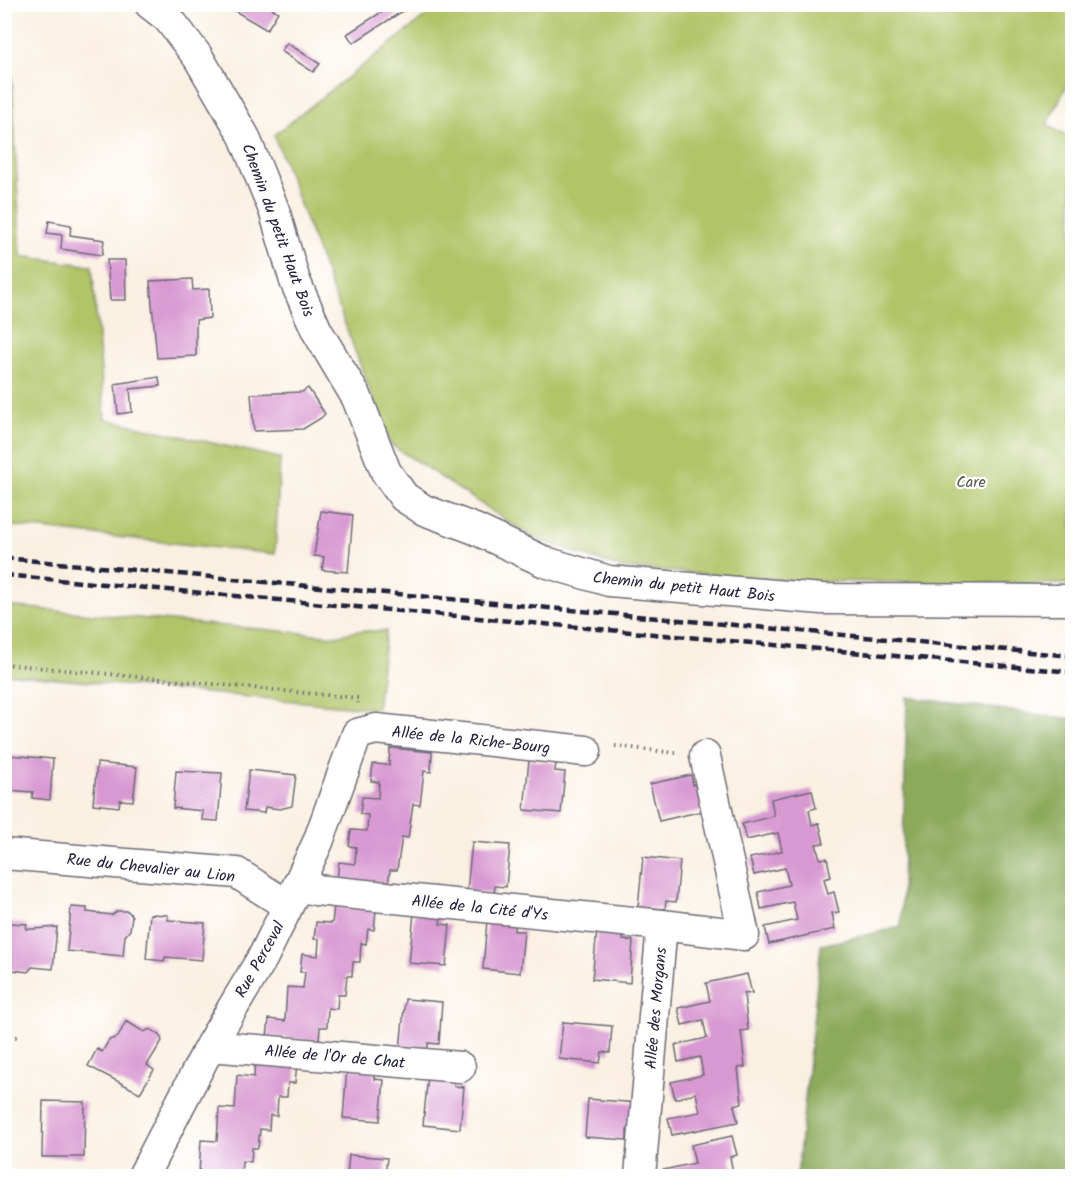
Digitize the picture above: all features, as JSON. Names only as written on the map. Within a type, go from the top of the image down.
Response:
[{"type":"street","name":"Chemin du petit Haut Bois","points":[[150,4],[168,18],[198,57],[244,136],[274,210],[295,280],[317,331],[357,398],[394,487],[411,502],[424,510],[545,562],[609,581],[822,599],[1072,600]]},
{"type":"street","name":"Allée de la Riche-Bourg","points":[[357,734],[376,729],[586,751]]},
{"type":"street","name":"Rue Perceval","points":[[142,1176],[210,1046],[263,957],[293,896],[318,842],[357,734]]},
{"type":"street","name":"Allée des Morgans","points":[[640,1176],[662,926],[744,935],[705,756]]},
{"type":"street","name":"Rue du Chevalier au Lion","points":[[4,854],[237,873],[293,896]]},
{"type":"street","name":"Allée de la Cité d'Ys","points":[[293,896],[316,890],[662,926]]},
{"type":"street","name":"Allée de l'Or de Chat","points":[[210,1046],[460,1066]]},
{"type":"path","points":[[4,664],[358,698],[357,734]]},
{"type":"path","points":[[586,751],[599,744],[705,756]]},
{"type":"path","points":[[4,1033],[20,1038]]},
{"type":"green space","points":[[4,5],[8,5],[21,256],[92,266],[105,419],[280,458],[275,554],[5,525]]},
{"type":"green space","name":"Care","points":[[431,5],[1072,5],[1072,75],[1047,125],[1072,139],[1072,584],[799,581],[621,568],[533,538],[390,444],[274,135],[435,9]]},
{"type":"green space","points":[[5,606],[336,636],[357,631],[386,631],[377,709],[5,674]]},
{"type":"green space","points":[[907,697],[1072,719],[1072,1176],[797,1176],[821,945],[901,927]]},
{"type":"building","points":[[223,4],[265,4],[278,12],[267,30]]},
{"type":"building","points":[[394,4],[407,4],[409,7],[353,43],[347,34]]},
{"type":"building","points":[[287,43],[320,64],[313,72],[281,51]]},
{"type":"building","points":[[49,221],[71,225],[70,235],[104,240],[102,255],[61,249],[62,235],[47,233]]},
{"type":"building","points":[[107,260],[125,260],[126,300],[110,300]]},
{"type":"building","points":[[192,279],[193,290],[209,289],[210,318],[196,320],[196,356],[157,358],[150,281]]},
{"type":"building","points":[[159,377],[160,386],[130,389],[132,412],[118,414],[115,384]]},
{"type":"building","points":[[308,388],[325,414],[321,418],[303,429],[254,431],[251,394],[302,392]]},
{"type":"building","points":[[321,511],[353,515],[348,572],[322,570],[324,557],[314,556]]},
{"type":"building","points":[[390,748],[432,752],[431,772],[424,771],[420,805],[413,804],[408,838],[402,837],[397,870],[390,870],[388,884],[337,880],[339,862],[355,864],[356,847],[349,846],[351,830],[367,831],[368,815],[360,814],[362,797],[378,798],[379,782],[371,781],[373,764],[389,765]]},
{"type":"building","points":[[9,755],[53,759],[50,800],[32,798],[33,792],[5,790]]},
{"type":"building","points":[[529,760],[556,763],[555,771],[565,772],[561,813],[524,810]]},
{"type":"building","points":[[97,763],[137,767],[133,801],[120,800],[119,807],[93,804]]},
{"type":"building","points":[[249,770],[296,775],[292,806],[280,809],[265,807],[264,813],[244,811]]},
{"type":"building","points":[[176,771],[222,773],[218,821],[202,820],[203,811],[173,808]]},
{"type":"building","points":[[691,775],[693,785],[701,784],[707,810],[659,821],[650,784]]},
{"type":"building","points":[[812,790],[816,808],[809,810],[812,825],[819,823],[824,843],[816,844],[820,859],[827,858],[831,877],[824,879],[828,894],[834,892],[839,912],[832,913],[835,929],[769,944],[765,927],[797,920],[793,902],[761,909],[758,892],[789,885],[785,868],[754,875],[750,858],[782,851],[778,833],[746,840],[742,824],[774,816],[771,799]]},
{"type":"building","points":[[472,842],[510,845],[506,887],[495,886],[494,894],[467,891]]},
{"type":"building","points":[[643,857],[680,861],[676,902],[666,901],[665,909],[638,907]]},
{"type":"building","points":[[334,906],[376,910],[374,930],[368,929],[366,944],[361,943],[360,962],[353,962],[352,976],[347,976],[345,995],[338,995],[337,1009],[328,1008],[327,1027],[320,1027],[319,1041],[267,1037],[269,1019],[285,1021],[287,987],[303,988],[305,972],[300,972],[302,954],[318,956],[319,939],[314,939],[316,922],[332,923]]},
{"type":"building","points":[[71,907],[87,908],[87,912],[112,915],[117,911],[128,911],[132,916],[130,930],[125,936],[123,956],[67,951]]},
{"type":"building","points":[[414,913],[441,916],[440,924],[450,925],[446,966],[409,963]]},
{"type":"building","points":[[150,914],[168,915],[168,920],[205,923],[202,960],[165,957],[164,961],[146,959]]},
{"type":"building","points":[[487,920],[515,922],[514,931],[524,931],[520,973],[483,969]]},
{"type":"building","points":[[9,923],[27,924],[26,929],[57,927],[53,969],[32,967],[28,972],[4,969]]},
{"type":"building","points":[[597,930],[624,932],[623,940],[633,941],[630,983],[592,979]]},
{"type":"building","points":[[747,974],[752,993],[744,994],[748,1030],[741,1031],[745,1067],[738,1068],[742,1103],[734,1105],[738,1122],[672,1135],[668,1118],[700,1112],[696,1093],[675,1099],[671,1082],[703,1075],[700,1057],[678,1062],[675,1045],[707,1038],[703,1020],[682,1025],[678,1008],[710,1001],[706,983]]},
{"type":"building","points":[[405,999],[442,1002],[439,1044],[428,1043],[428,1051],[400,1049]]},
{"type":"building","points":[[126,1021],[144,1032],[150,1029],[160,1035],[162,1041],[147,1065],[154,1070],[140,1093],[88,1066],[97,1049],[102,1052],[109,1040],[118,1037]]},
{"type":"building","points":[[563,1022],[612,1026],[610,1053],[602,1052],[600,1063],[559,1059]]},
{"type":"building","points":[[255,1059],[297,1063],[295,1083],[288,1083],[287,1097],[278,1097],[277,1116],[270,1115],[269,1130],[260,1129],[258,1148],[252,1148],[251,1162],[242,1161],[241,1176],[182,1176],[183,1172],[199,1174],[201,1140],[217,1141],[219,1108],[235,1109],[237,1075],[254,1077]]},
{"type":"building","points":[[347,1068],[375,1071],[374,1079],[384,1080],[380,1121],[343,1118]]},
{"type":"building","points":[[428,1075],[455,1078],[454,1086],[464,1087],[460,1129],[423,1125]]},
{"type":"building","points":[[588,1099],[638,1103],[635,1130],[627,1130],[627,1140],[585,1137]]},
{"type":"building","points":[[43,1101],[85,1102],[84,1157],[42,1157]]},
{"type":"building","points":[[732,1136],[737,1155],[730,1157],[733,1173],[729,1174],[730,1176],[664,1176],[663,1170],[695,1163],[691,1145]]},
{"type":"building","points":[[349,1155],[387,1158],[385,1176],[347,1176]]},
{"type":"railway","points":[[4,558],[1072,656]]},
{"type":"railway","points":[[4,575],[1072,672]]}]
